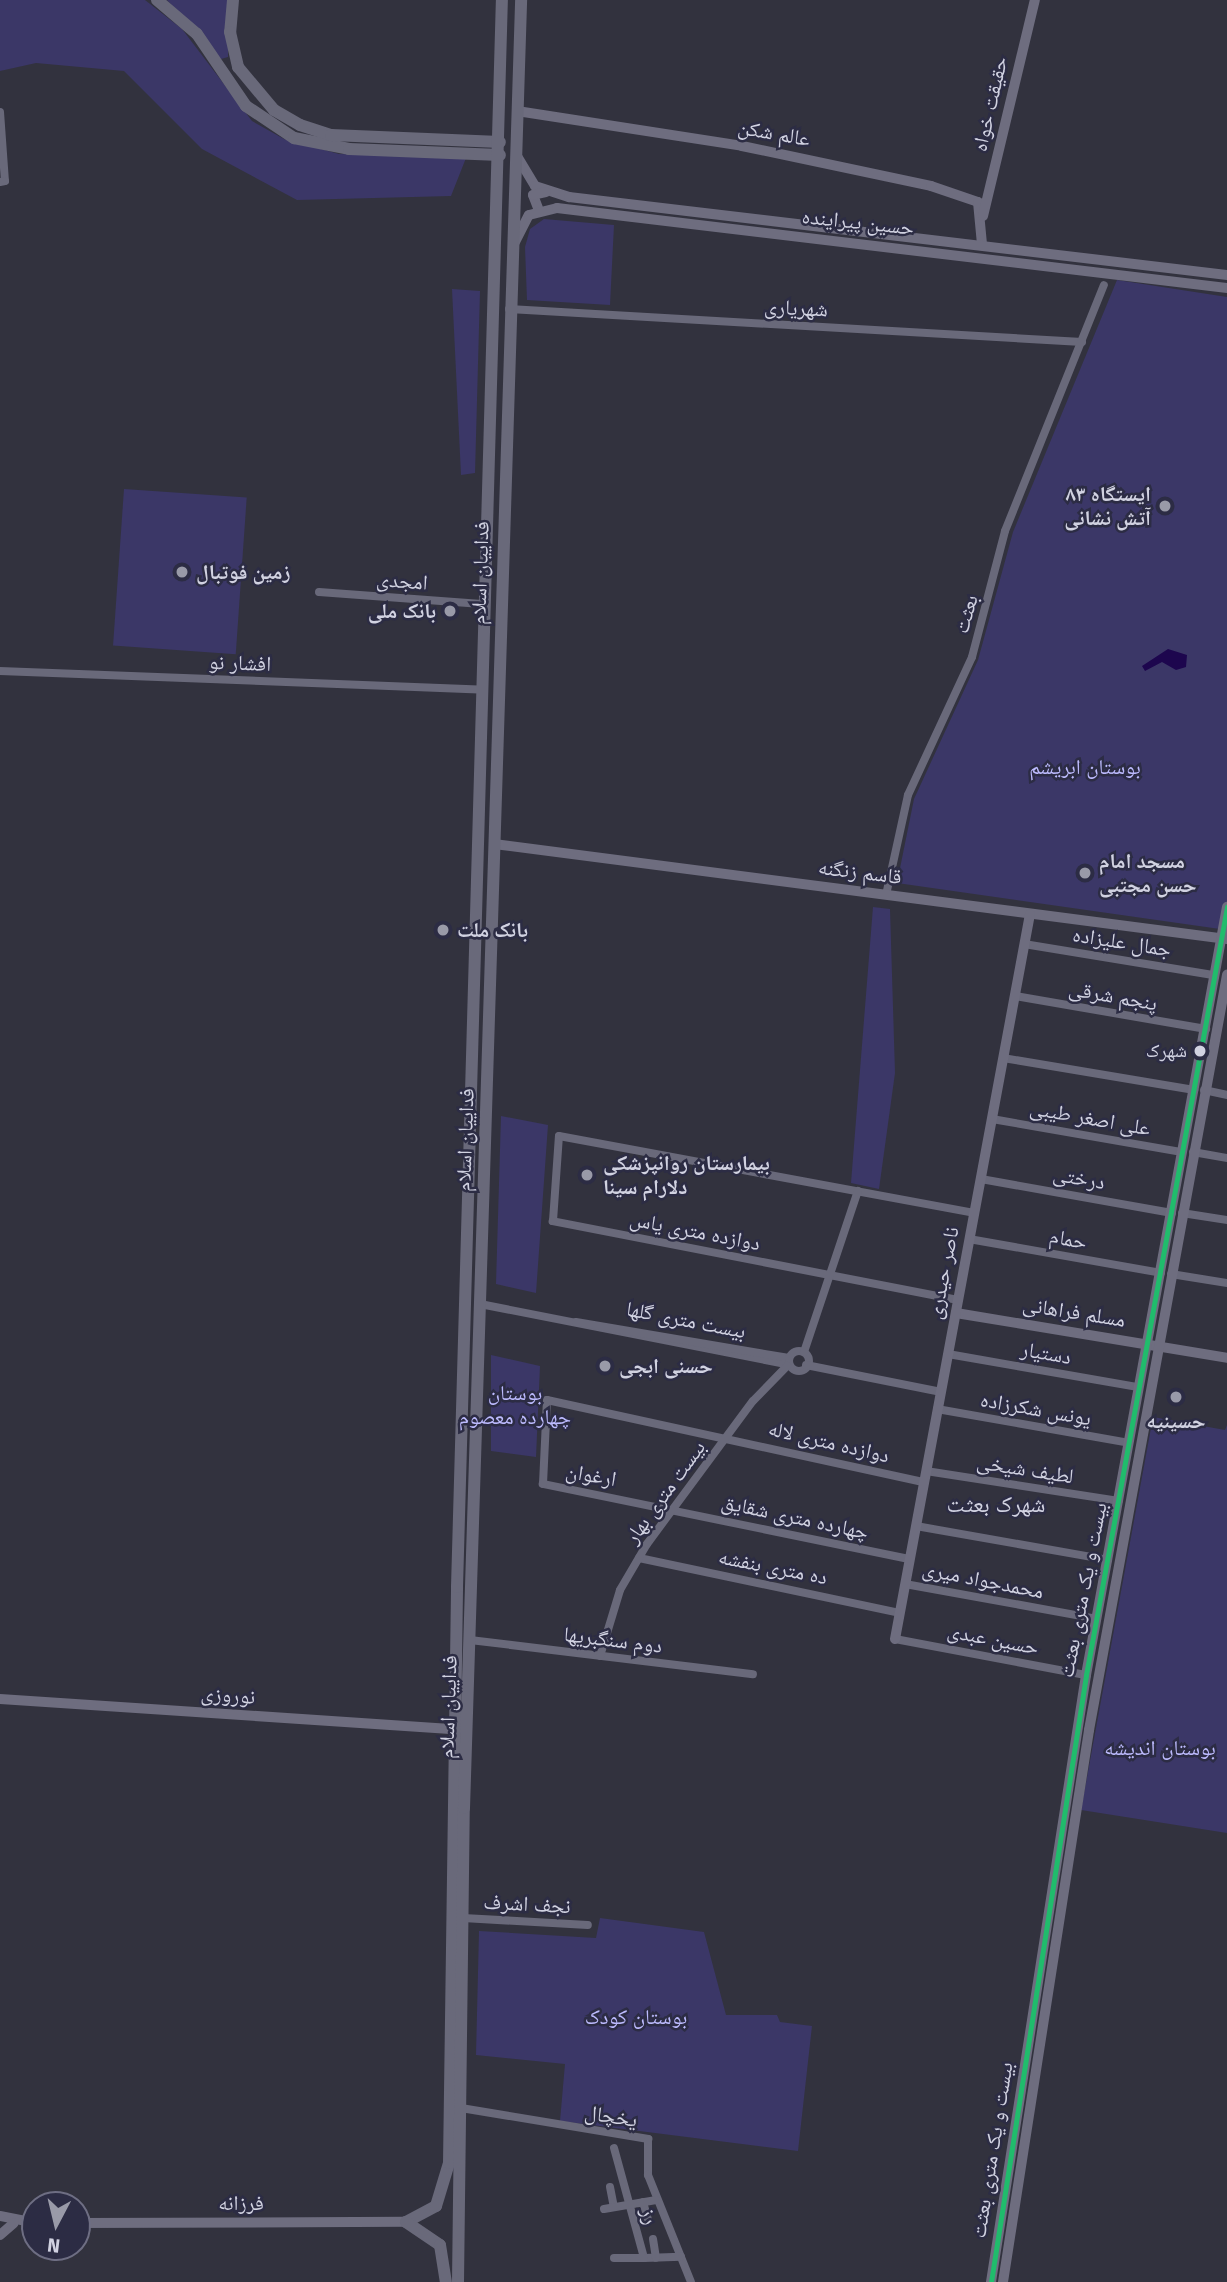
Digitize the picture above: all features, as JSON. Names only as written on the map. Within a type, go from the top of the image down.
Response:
[{"type":"main road","points":[[157,0],[197,34],[246,106],[294,138],[349,149],[500,149]]},
{"type":"main road","points":[[233,0],[230,32],[238,67],[274,110],[300,125],[331,135],[500,149]]},
{"type":"main road","name":"فداییان اسلام","points":[[406,2222],[436,2206],[449,2163],[454,1729],[479,689],[500,149],[502,0]]},
{"type":"main road","name":"فداییان اسلام","points":[[458,2282],[470,1640],[509,310],[521,0]]},
{"type":"main road","points":[[406,2222],[440,2245],[446,2282]]},
{"type":"street","name":"حقیقت خواه","points":[[983,216],[1035,0]]},
{"type":"street","points":[[1,111],[3,181]]},
{"type":"street","name":"عالم شکن","points":[[517,111],[850,166],[978,202],[983,216]]},
{"type":"street","points":[[515,150],[528,178],[546,192]]},
{"type":"street","points":[[511,254],[538,208],[533,195],[546,192]]},
{"type":"street","name":"حسین پیراینده","points":[[546,192],[1227,275]]},
{"type":"street","name":"حسین پیراینده","points":[[538,208],[1227,288]]},
{"type":"street","points":[[982,244],[983,216]]},
{"type":"street","name":"بعثت","points":[[886,895],[908,795],[972,657],[1006,531],[1104,285]]},
{"type":"street","name":"شهریاری","points":[[509,310],[1082,342]]},
{"type":"street","name":"امجدی","points":[[319,592],[482,604]]},
{"type":"street","name":"افشار نو","points":[[0,671],[479,689]]},
{"type":"street","name":"قاسم زنگنه","points":[[494,844],[1224,939]]},
{"type":"street","name":"بیست و یک متری بعثت","points":[[1217,1031],[1214,975],[1224,939],[1227,907]]},
{"type":"street","name":"ناصر حیدری","points":[[895,1639],[1030,914]]},
{"type":"street","name":"جمال علیزاده","points":[[1024,944],[1214,975]]},
{"type":"street","name":"بیست و یک متری بعثت","points":[[1003,2282],[1088,1730],[1152,1344],[1199,1090],[1217,1031],[1227,976]]},
{"type":"street","name":"پنجم شرقی","points":[[1015,996],[1217,1031]]},
{"type":"street","points":[[1003,1058],[1227,1095]]},
{"type":"street","name":"علی اصغر طیبی","points":[[992,1119],[1227,1158]]},
{"type":"street","name":"دوازده متری یاس","points":[[858,1191],[559,1136],[553,1221],[958,1300]]},
{"type":"street","name":"درختی","points":[[981,1179],[1227,1220]]},
{"type":"street","points":[[788,1362],[804,1352],[858,1191],[974,1213]]},
{"type":"street","name":"حمام","points":[[970,1239],[1227,1283]]},
{"type":"street","name":"بیست متری گلها","points":[[480,1304],[576,1323],[587,1320],[807,1365]]},
{"type":"street","name":"مسلم فراهانی","points":[[956,1313],[1227,1357]]},
{"type":"street","name":"بیست و یک متری بعثت","points":[[991,2282],[1086,1675],[1138,1387],[1152,1344]]},
{"type":"street","points":[[804,1352],[812,1357],[807,1365],[941,1392]]},
{"type":"street","name":"دستیار","points":[[948,1354],[1138,1387]]},
{"type":"street","name":"بیست متری بهار","points":[[600,1656],[620,1590],[639,1558],[726,1437],[788,1362]]},
{"type":"street","name":"دوازده متری لاله","points":[[545,1442],[547,1400],[925,1476]]},
{"type":"street","name":"یونس شکرزاده","points":[[937,1409],[1129,1443]]},
{"type":"street","name":"ارغوان","points":[[545,1442],[543,1485],[673,1508]]},
{"type":"street","name":"لطیف شیخی","points":[[925,1476],[1119,1502]]},
{"type":"street","name":"چهارده متری شقایق","points":[[673,1508],[909,1559]]},
{"type":"street","points":[[916,1526],[1108,1560]]},
{"type":"street","name":"ده متری بنفشه","points":[[639,1558],[900,1613]]},
{"type":"street","name":"محمدجواد میری","points":[[905,1584],[1097,1619]]},
{"type":"street","name":"حسین عبدی","points":[[895,1639],[1086,1675]]},
{"type":"street","name":"دوم سنگبریها","points":[[470,1640],[753,1674]]},
{"type":"street","name":"نوروزی","points":[[0,1699],[454,1729]]},
{"type":"street","name":"نجف اشرف","points":[[463,1918],[588,1925]]},
{"type":"street","name":"یخچال","points":[[461,2108],[648,2139],[656,2200],[691,2282]]},
{"type":"street","name":"رز","points":[[614,2148],[644,2258],[681,2257]]},
{"type":"street","points":[[610,2187],[614,2207]]},
{"type":"street","points":[[604,2209],[656,2200]]},
{"type":"street","points":[[643,2202],[648,2220]]},
{"type":"street","points":[[0,2216],[14,2223],[21,2223]]},
{"type":"street","name":"فرزانه","points":[[91,2223],[406,2222]]},
{"type":"street","points":[[0,2235],[14,2223]]},
{"type":"street","points":[[653,2239],[656,2258]]},
{"type":"street","points":[[614,2258],[644,2258]]},
{"type":"green space","points":[[0,0],[145,0],[182,29],[252,121],[284,139],[339,154],[466,158],[451,196],[297,200],[202,149],[124,71],[36,63],[0,71]]},
{"type":"green space","points":[[167,0],[228,0],[228,57],[221,59]]},
{"type":"green space","points":[[544,219],[614,225],[610,305],[527,300],[525,247],[530,229]]},
{"type":"green space","name":"بوستان ابریشم","points":[[1117,280],[1227,297],[1227,930],[897,883],[914,799],[978,660],[1013,532]]},
{"type":"green space","points":[[452,289],[480,291],[475,473],[461,475]]},
{"type":"green space","name":"زمین فوتبال","points":[[124,489],[247,498],[236,654],[113,646]]},
{"type":"green space","points":[[873,907],[890,909],[895,1073],[879,1189],[851,1183]]},
{"type":"green space","points":[[501,1116],[548,1125],[536,1293],[496,1284]]},
{"type":"green space","name":"بوستان چهارده معصوم","points":[[491,1355],[540,1366],[536,1457],[491,1451]]},
{"type":"green space","name":"بوستان اندیشه","points":[[1153,1417],[1225,1430],[1227,1425],[1227,1833],[1081,1810]]},
{"type":"green space","name":"بوستان کودک","points":[[600,1918],[704,1932],[726,2015],[777,2015],[780,2022],[812,2026],[798,2151],[560,2121],[565,2064],[476,2055],[479,1931],[596,1938]]},
{"type":"shaded area","points":[[1168,649],[1187,655],[1186,667],[1176,670],[1162,662],[1145,671],[1142,666]]},
{"type":"transit line","points":[[991,2282],[1086,1675],[1227,907]]},
{"type":"place","name":"ایستگاه ۸۳ آتش نشانی","points":[[1165,506]]},
{"type":"place","name":"زمین فوتبال","points":[[182,572]]},
{"type":"place","name":"بانک ملی","points":[[450,611]]},
{"type":"place","name":"مسجد امام حسن مجتبی","points":[[1085,873]]},
{"type":"place","name":"بانک ملت","points":[[443,930]]},
{"type":"place","name":"شهرک","points":[[1200,1051]]},
{"type":"place","name":"بیمارستان روانپزشکی دلارام سینا","points":[[587,1175]]},
{"type":"place","name":"حسنی ابجی","points":[[605,1366]]},
{"type":"place","name":"حسینیه","points":[[1176,1397]]},
{"type":"district","name":"شهرک بعثت","points":[[996,1504]]}]
